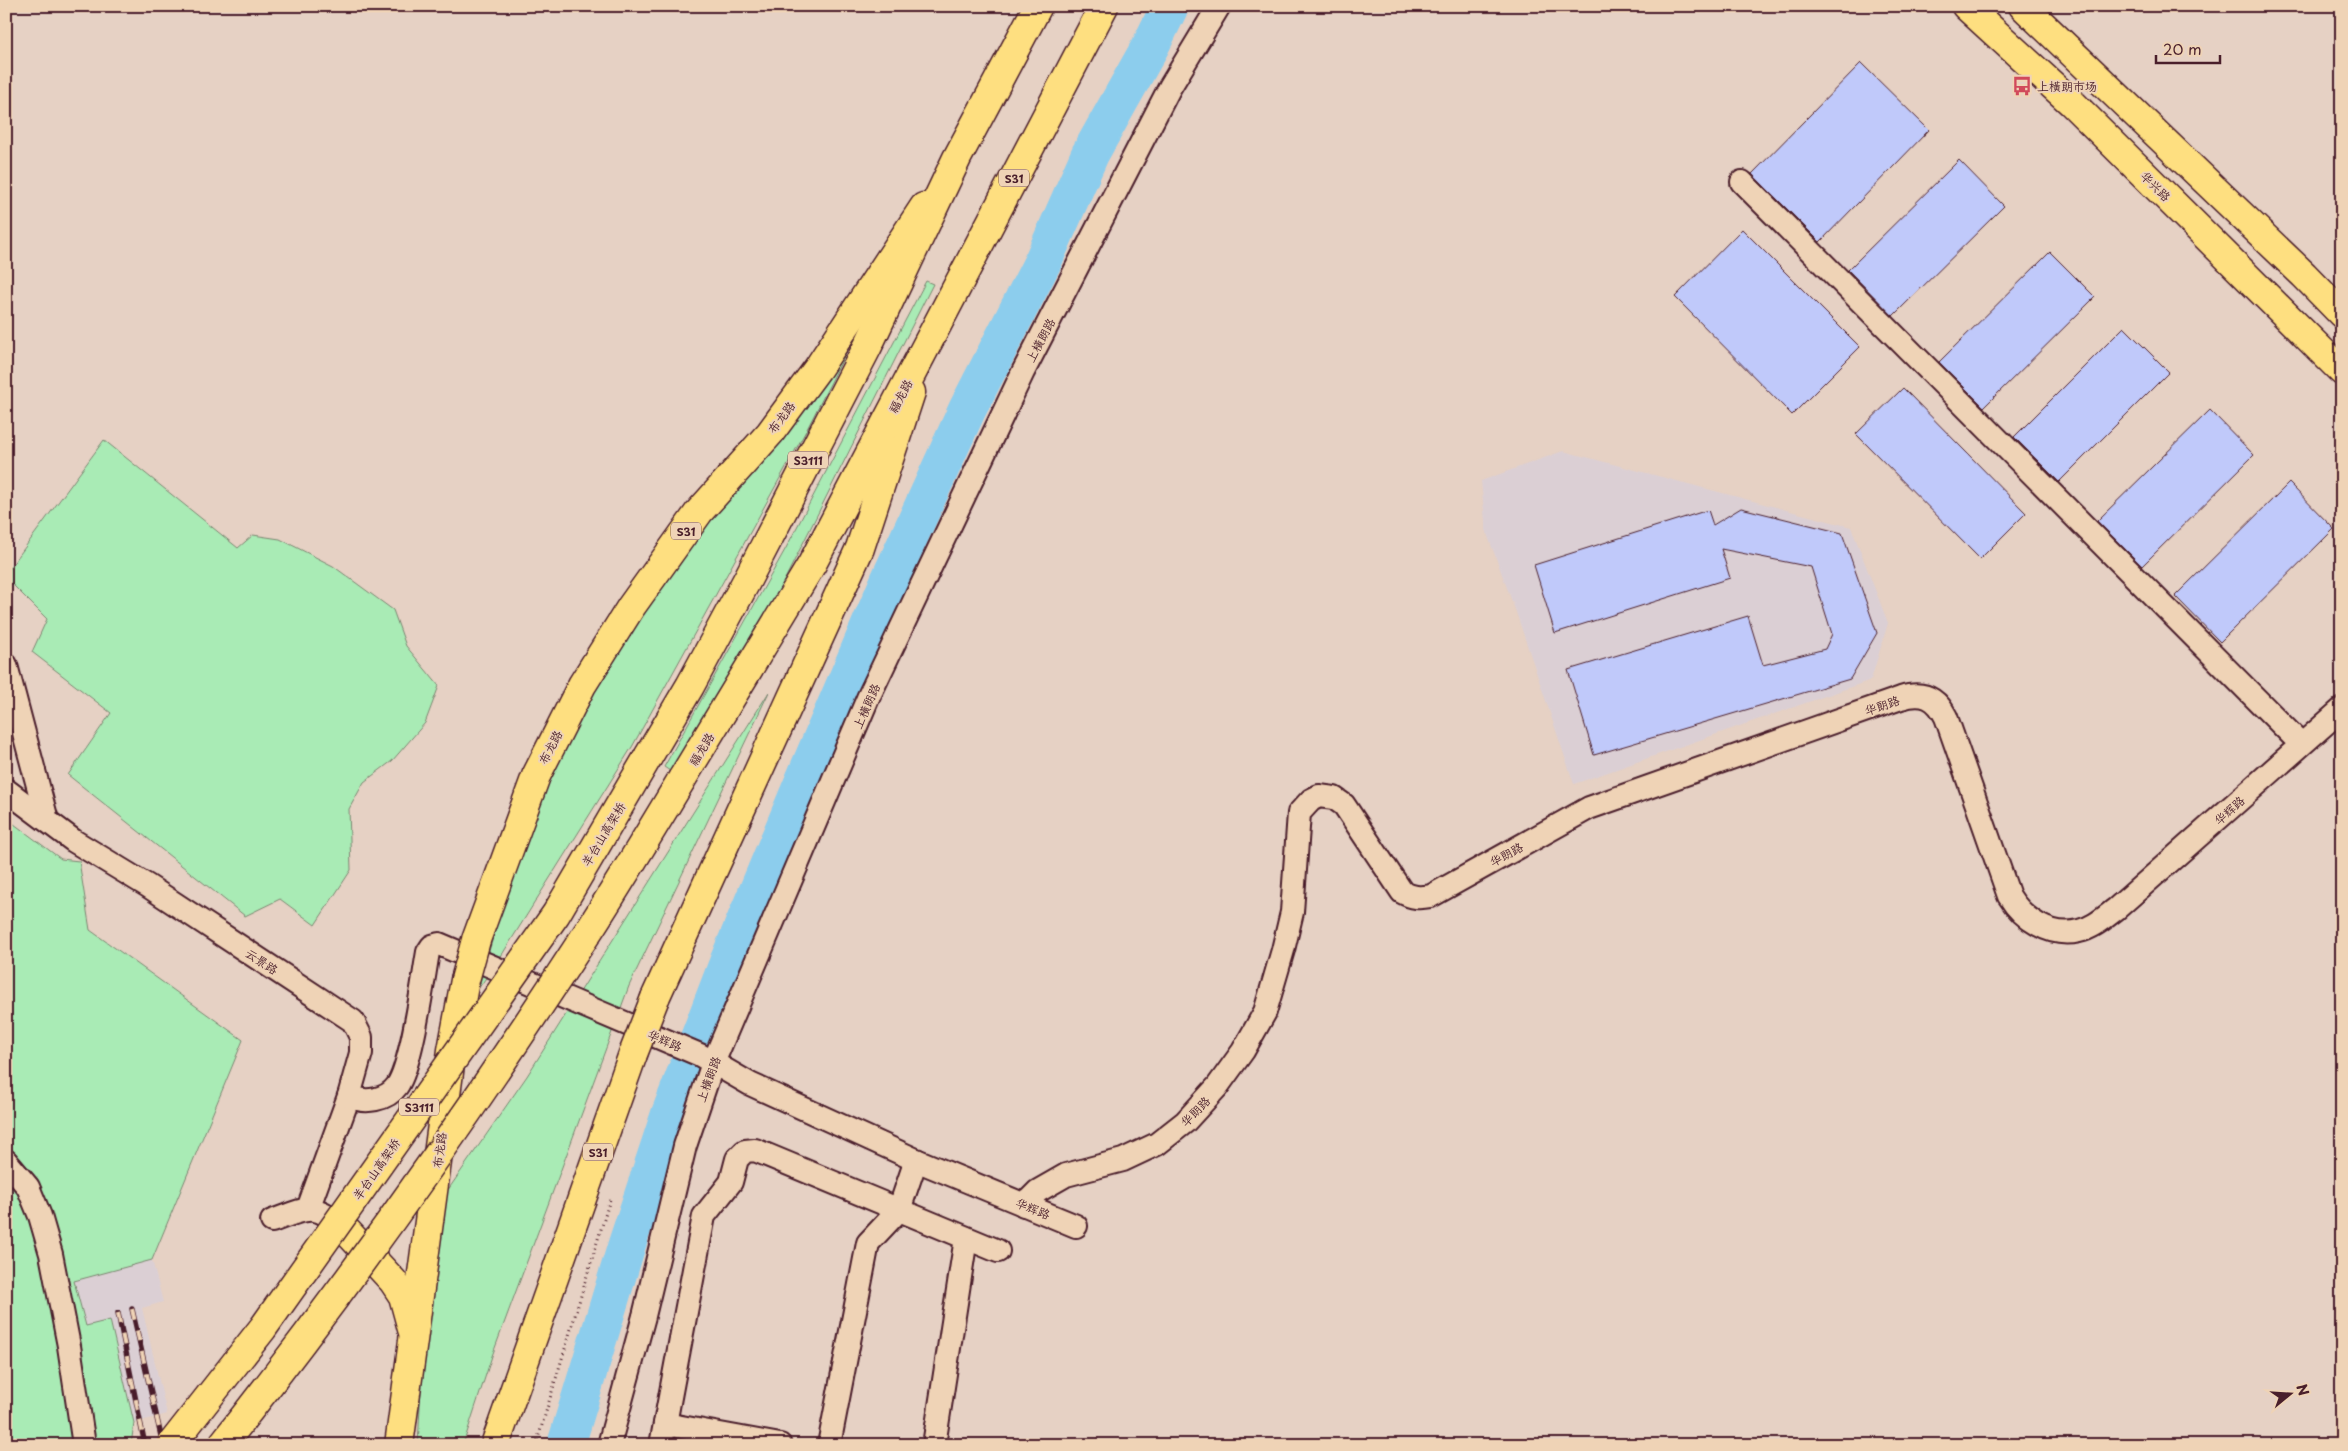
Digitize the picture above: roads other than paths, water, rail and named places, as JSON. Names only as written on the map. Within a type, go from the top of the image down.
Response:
[{"type":"main road","name":"S31","points":[[957,158],[1038,6]]},
{"type":"main road","name":"福龙路","points":[[222,1445],[351,1277],[464,1119],[585,937],[682,779],[812,564],[1104,6]]},
{"type":"main road","name":"华兴路","points":[[1966,6],[2072,103],[2342,371]]},
{"type":"main road","points":[[2023,6],[2304,275],[2342,314]]},
{"type":"main road","name":"羊台山高架桥","points":[[171,1445],[263,1328],[556,914],[700,669],[867,348],[957,158]]},
{"type":"main road","name":"布龙路","points":[[399,1445],[452,1050],[465,980],[476,940],[536,776],[582,685],[632,607],[699,512],[770,433],[818,368],[957,158]]},
{"type":"main road","name":"S31","points":[[495,1445],[633,1054],[656,998],[860,548],[924,349]]},
{"type":"main road","points":[[342,1226],[369,1226],[407,1216],[415,1213],[433,1194]]},
{"type":"main road","points":[[342,1226],[393,1281],[403,1296],[414,1338]]},
{"type":"street","name":"上横朗路","points":[[609,1445],[685,1146],[699,1055],[1015,390],[1170,87],[1219,6]]},
{"type":"street","points":[[1742,182],[2301,744]]},
{"type":"street","points":[[6,665],[47,820]]},
{"type":"street","name":"华朗路","points":[[1024,1205],[1038,1191],[1066,1175],[1123,1160],[1157,1144],[1185,1122],[1218,1087],[1243,1051],[1265,1012],[1292,912],[1299,813],[1311,800],[1319,796],[1334,798],[1344,804],[1402,892],[1413,898],[1422,898],[1431,896],[1589,808],[1901,698],[1920,694],[1927,695],[1935,700],[1946,717],[2003,883],[2018,910],[2032,922],[2041,926],[2052,930],[2072,932],[2097,923],[2116,910]]},
{"type":"street","name":"华辉路","points":[[2116,910],[2342,709]]},
{"type":"street","name":"云景路","points":[[6,790],[74,841],[156,892],[353,1021],[361,1037],[361,1053],[349,1096],[308,1209]]},
{"type":"street","name":"华辉路","points":[[349,1096],[360,1100],[373,1100],[388,1094],[398,1084],[408,1056],[428,952],[432,946],[439,944],[699,1055],[750,1084],[916,1160],[1076,1226]]},
{"type":"street","points":[[780,1445],[663,1434],[704,1216],[731,1182],[737,1159],[745,1151],[755,1150],[998,1251]]},
{"type":"street","points":[[829,1445],[868,1243],[899,1210],[916,1160]]},
{"type":"street","points":[[6,1161],[28,1187],[40,1216],[51,1254],[69,1346],[84,1445]]},
{"type":"street","points":[[272,1221],[308,1209],[327,1214],[342,1226]]},
{"type":"street","points":[[934,1445],[966,1238]]},
{"type":"waterway","points":[[566,1445],[627,1244],[670,1114],[729,960],[802,785],[889,581],[967,410],[1043,261],[1090,154],[1151,45],[1170,6]]},
{"type":"railway","points":[[132,1309],[163,1445]]},
{"type":"railway","points":[[118,1313],[145,1445]]},
{"type":"place","name":"上横朗市场","points":[[2022,86]]}]
